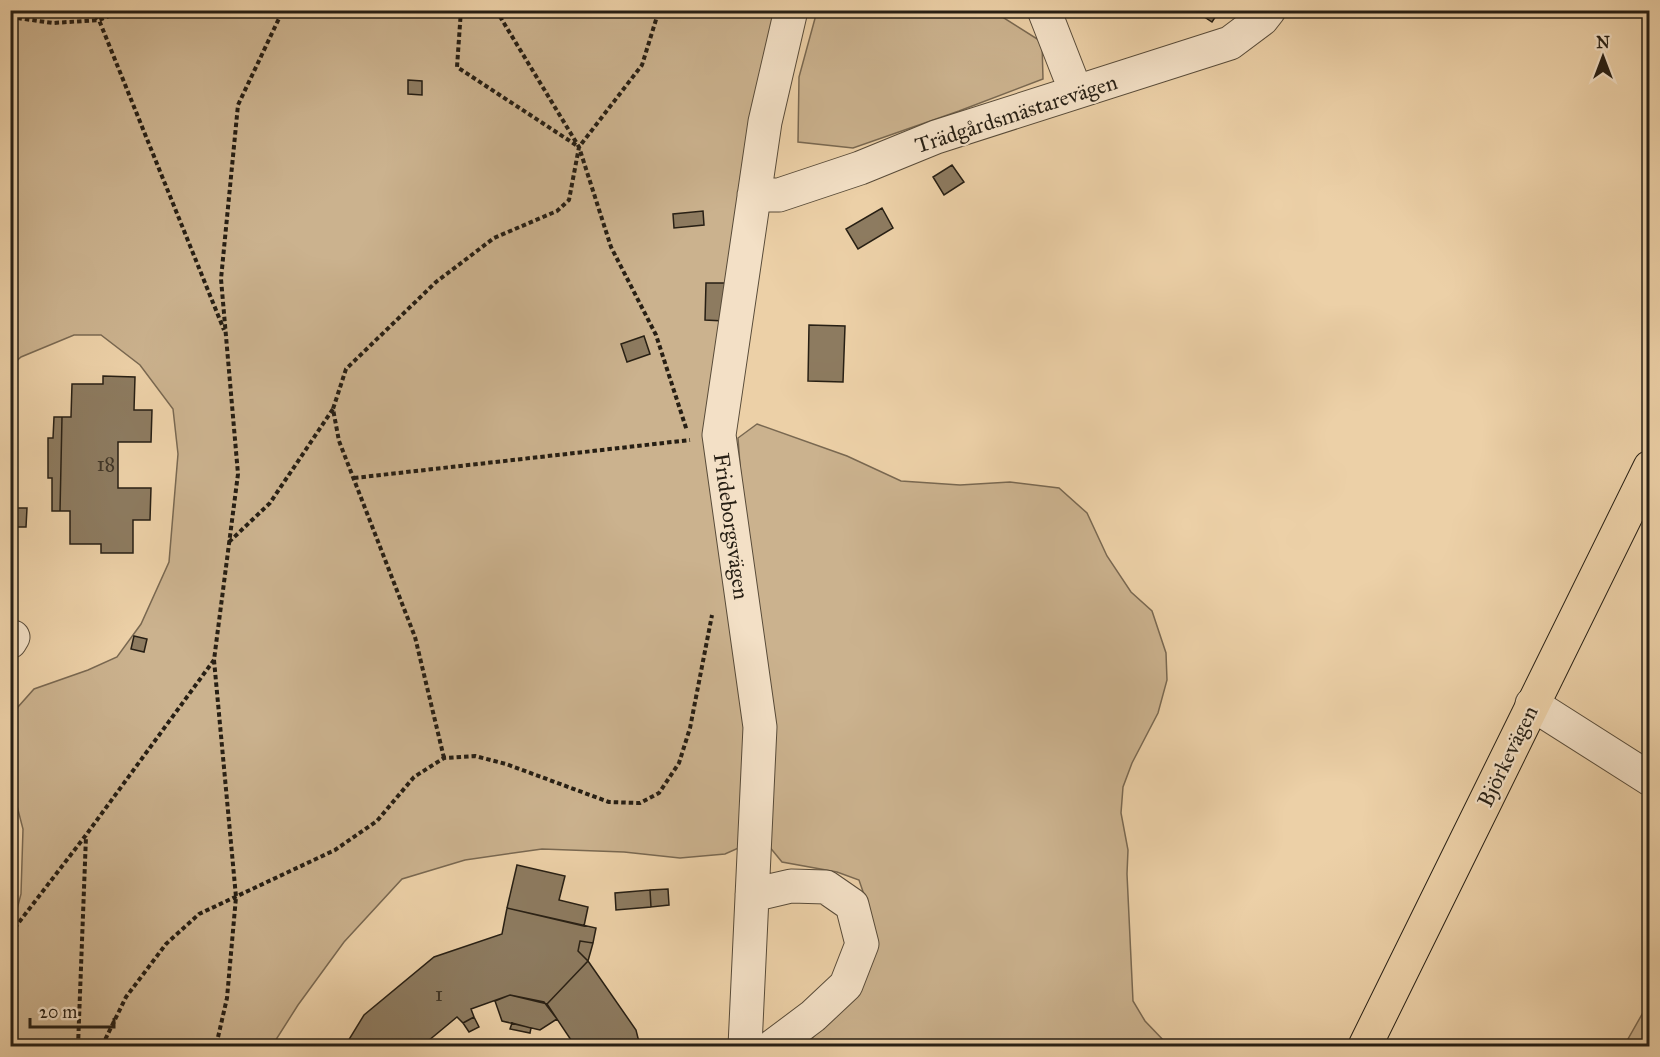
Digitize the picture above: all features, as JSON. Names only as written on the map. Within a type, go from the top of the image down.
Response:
[{"type":"main road","name":"Björkevägen","points":[[1365,1047],[1650,467]]},
{"type":"street","name":"Frideborgsvägen","points":[[745,1047],[760,727],[700,442],[754,195],[765,122],[791,10]]},
{"type":"street","points":[[1044,10],[1076,92]]},
{"type":"street","name":"Trädgårdsmästarevägen","points":[[754,195],[779,195],[860,168],[936,137],[1230,44],[1262,19],[1269,10]]},
{"type":"street","points":[[1532,704],[1650,779]]},
{"type":"street","points":[[752,895],[791,886],[826,887],[852,905],[862,944],[846,985],[813,1016],[772,1047]]},
{"type":"path","points":[[90,10],[99,21],[226,335]]},
{"type":"path","points":[[10,17],[53,23],[99,21],[125,10]]},
{"type":"path","points":[[216,1047],[227,998],[236,897],[214,660],[238,474],[221,279],[238,105],[283,10]]},
{"type":"path","points":[[461,10],[457,67],[579,147]]},
{"type":"path","points":[[354,478],[700,442],[656,335],[611,247],[579,147],[496,10]]},
{"type":"path","points":[[229,542],[270,502],[333,409],[346,369],[436,282],[494,238],[557,211],[569,200],[579,147],[642,65],[659,10]]},
{"type":"path","points":[[333,409],[339,441],[415,637],[444,758]]},
{"type":"path","points":[[102,1047],[126,997],[166,944],[199,914],[334,850],[376,821],[414,777],[444,758],[475,756],[609,802],[640,803],[659,794],[679,764],[690,728],[714,606]]},
{"type":"path","points":[[10,934],[86,835],[214,660]]},
{"type":"path","points":[[78,1047],[86,835]]},
{"type":"shaded area","points":[[11,11],[776,11],[724,317],[750,741],[743,846],[725,854],[680,858],[624,852],[542,849],[465,860],[402,879],[344,942],[298,1005],[272,1046],[11,1046],[11,932],[21,894],[23,829],[11,783],[10,725],[18,707],[34,689],[117,657],[141,624],[169,562],[178,454],[173,409],[140,365],[101,335],[74,335],[21,357],[11,366]]},
{"type":"shaded area","points":[[817,11],[993,11],[1042,42],[1043,79],[853,148],[798,142],[799,77]]},
{"type":"shaded area","points":[[757,424],[847,456],[901,481],[960,485],[1010,482],[1059,488],[1087,513],[1107,556],[1131,592],[1152,611],[1166,653],[1167,680],[1158,713],[1132,763],[1123,787],[1121,813],[1128,850],[1133,1001],[1145,1021],[1168,1045],[1174,1046],[804,1046],[860,990],[870,912],[859,880],[837,872],[782,862],[768,845],[738,438]]},
{"type":"shaded area","points":[[1649,1002],[1649,1046],[1624,1046]]},
{"type":"building","points":[[1207,10],[1220,10],[1212,22],[1203,16]]},
{"type":"building","points":[[408,80],[422,81],[422,95],[408,94]]},
{"type":"building","points":[[952,165],[964,182],[944,195],[933,177]]},
{"type":"building","points":[[882,208],[893,228],[858,249],[846,229]]},
{"type":"building","points":[[703,211],[704,225],[674,228],[673,214]]},
{"type":"building","points":[[706,283],[725,283],[724,321],[705,320]]},
{"type":"building","points":[[809,325],[845,326],[843,382],[808,381]]},
{"type":"building","points":[[644,336],[650,354],[627,362],[621,344]]},
{"type":"building","points":[[103,376],[135,377],[134,410],[152,410],[151,442],[118,442],[118,488],[151,488],[150,520],[133,520],[133,553],[101,553],[101,544],[70,544],[70,511],[60,511],[62,417],[71,417],[72,384],[103,384]]},
{"type":"building","points":[[54,417],[62,417],[60,511],[52,511],[52,478],[48,478],[48,438],[53,438]]},
{"type":"building","points":[[10,508],[27,508],[26,527],[10,527]]},
{"type":"building","points":[[134,636],[147,639],[144,652],[131,649]]},
{"type":"building","points":[[517,865],[565,876],[559,900],[588,907],[584,926],[507,908]]},
{"type":"building","points":[[668,889],[669,905],[651,907],[650,890]]},
{"type":"building","points":[[650,890],[651,907],[616,910],[615,893]]},
{"type":"building","points":[[507,908],[596,928],[593,943],[580,941],[578,951],[588,961],[547,1004],[510,995],[471,1009],[474,1017],[463,1023],[457,1017],[422,1046],[345,1046],[364,1015],[434,957],[502,934]]},
{"type":"building","points":[[580,941],[593,943],[588,961],[578,951]]},
{"type":"building","points":[[588,961],[636,1030],[640,1046],[575,1046],[547,1004]]},
{"type":"building","points":[[510,995],[544,1002],[557,1019],[540,1030],[502,1021],[495,1001]]},
{"type":"building","points":[[474,1017],[479,1027],[469,1032],[463,1023]]},
{"type":"building","points":[[512,1023],[531,1028],[530,1033],[510,1029]]}]
